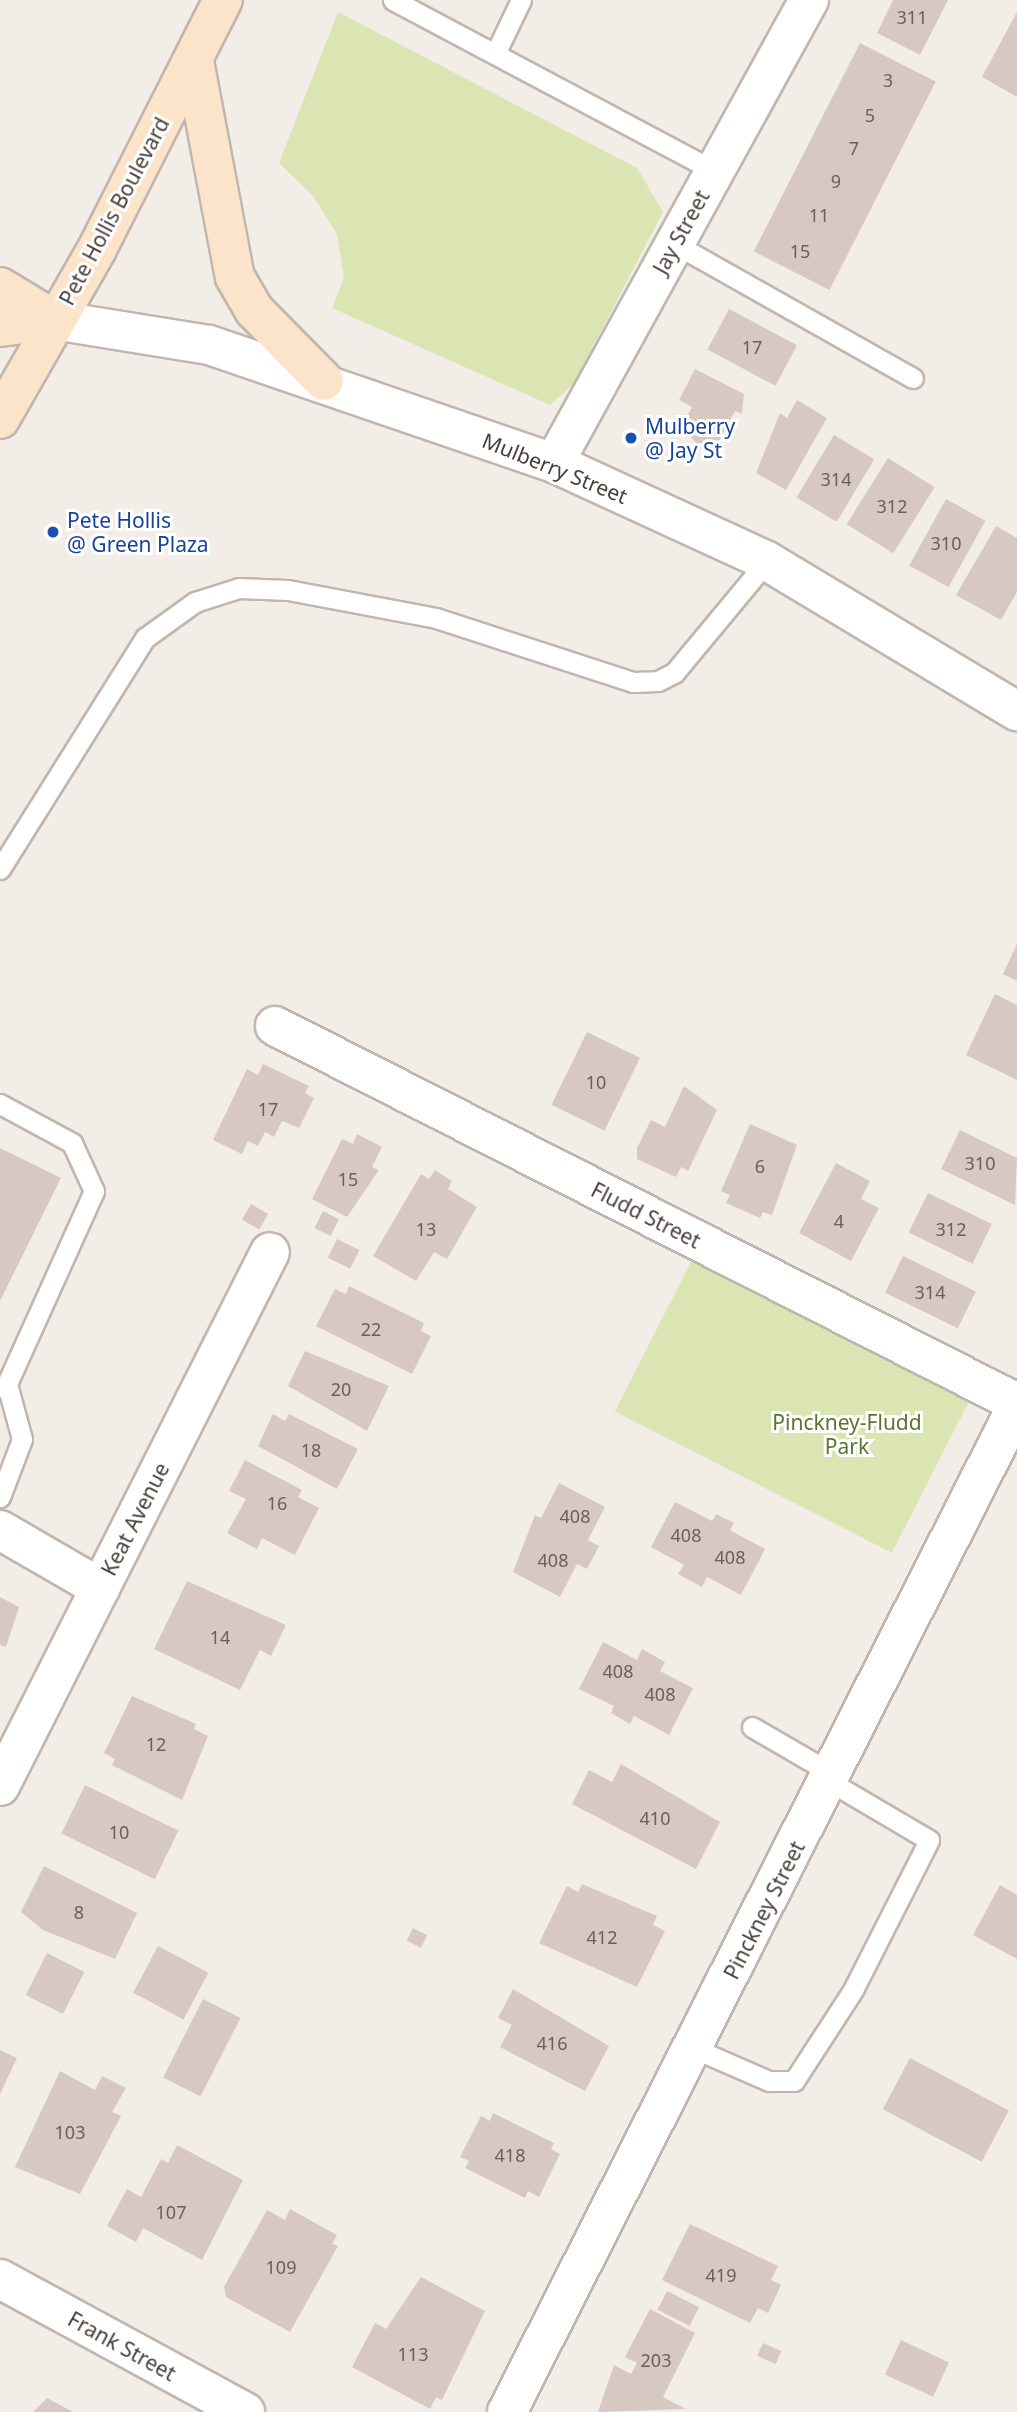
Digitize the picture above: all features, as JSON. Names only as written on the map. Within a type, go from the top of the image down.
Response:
[{"type":"main road","name":"Pete Hollis Boulevard","points":[[0,419],[194,61],[223,0]]},
{"type":"main road","points":[[194,61],[235,277],[255,310],[324,381]]},
{"type":"main road","points":[[0,287],[54,320]]},
{"type":"main road","points":[[0,327],[54,320]]},
{"type":"street","name":"Jay Street","points":[[554,463],[809,0]]},
{"type":"street","name":"Mulberry Street","points":[[54,320],[209,345],[324,381],[554,463],[767,561],[1017,711]]},
{"type":"street","name":"Fludd Street","points":[[275,1026],[1017,1405]]},
{"type":"street","name":"Keat Avenue","points":[[0,1786],[270,1252]]},
{"type":"street","name":"Pinckney Street","points":[[507,2412],[831,1778],[1017,1405]]},
{"type":"street","points":[[0,1530],[100,1588]]},
{"type":"street","name":"Frank Street","points":[[0,2279],[244,2412]]},
{"type":"lane","points":[[393,0],[715,171]]},
{"type":"lane","points":[[495,54],[521,0]]},
{"type":"lane","points":[[675,244],[913,378]]},
{"type":"lane","points":[[0,869],[145,638],[195,602],[239,588],[288,590],[436,618],[633,682],[658,681],[674,673],[767,561]]},
{"type":"lane","points":[[0,1104],[72,1143],[94,1191],[4,1386],[22,1439],[0,1497]]},
{"type":"lane","points":[[693,2048],[769,2081],[794,2081],[859,1979],[929,1840],[752,1727]]},
{"type":"green space","points":[[338,12],[637,168],[663,212],[574,383],[550,405],[332,308],[344,278],[337,234],[313,196],[279,163]]},
{"type":"green space","name":"Pinckney-Fludd Park","points":[[696,1252],[973,1393],[892,1553],[615,1411]]},
{"type":"building","points":[[893,0],[948,0],[920,55],[877,33]]},
{"type":"building","points":[[1017,12],[1017,97],[982,77]]},
{"type":"building","points":[[860,43],[936,82],[830,290],[754,251]]},
{"type":"building","points":[[729,309],[797,345],[775,386],[707,350]]},
{"type":"building","points":[[695,369],[744,394],[742,414],[735,411],[716,447],[704,441],[701,447],[681,428],[692,407],[679,400]]},
{"type":"building","points":[[797,400],[827,418],[786,490],[756,473],[780,413],[787,418]]},
{"type":"building","points":[[834,435],[874,459],[837,522],[796,498]]},
{"type":"building","points":[[888,458],[935,487],[893,553],[847,524]]},
{"type":"building","points":[[946,499],[985,521],[949,587],[909,565]]},
{"type":"building","points":[[996,526],[1017,538],[1017,592],[1001,620],[956,595]]},
{"type":"building","points":[[1017,944],[1017,981],[1003,974]]},
{"type":"building","points":[[995,994],[1017,1005],[1017,1080],[966,1055]]},
{"type":"building","points":[[587,1032],[640,1058],[605,1131],[551,1105]]},
{"type":"building","points":[[263,1064],[309,1086],[305,1093],[314,1098],[299,1128],[282,1121],[274,1137],[265,1132],[258,1146],[248,1141],[242,1154],[213,1140],[247,1069],[258,1075]]},
{"type":"building","points":[[684,1086],[717,1110],[688,1171],[681,1167],[676,1177],[637,1159],[637,1148],[651,1120],[665,1127]]},
{"type":"building","points":[[750,1124],[797,1145],[772,1215],[763,1212],[760,1218],[726,1203],[730,1195],[721,1191]]},
{"type":"building","points":[[960,1130],[1017,1158],[1015,1205],[941,1169]]},
{"type":"building","points":[[357,1134],[382,1147],[372,1167],[379,1170],[347,1217],[312,1199],[342,1139],[353,1144]]},
{"type":"building","points":[[0,1148],[61,1178],[0,1301]]},
{"type":"building","points":[[836,1163],[870,1181],[861,1199],[879,1208],[851,1261],[799,1233]]},
{"type":"building","points":[[435,1170],[452,1181],[448,1189],[477,1207],[447,1259],[434,1252],[416,1281],[373,1256],[421,1174],[429,1179]]},
{"type":"building","points":[[928,1193],[992,1224],[973,1264],[909,1233]]},
{"type":"building","points":[[251,1204],[268,1214],[259,1230],[242,1220]]},
{"type":"building","points":[[323,1211],[339,1219],[330,1236],[314,1228]]},
{"type":"building","points":[[337,1239],[359,1250],[350,1269],[328,1258]]},
{"type":"building","points":[[903,1256],[976,1292],[958,1328],[885,1293]]},
{"type":"building","points":[[349,1286],[424,1323],[421,1331],[431,1336],[412,1374],[316,1326],[335,1289],[346,1294]]},
{"type":"building","points":[[305,1351],[389,1386],[367,1431],[288,1386]]},
{"type":"building","points":[[273,1414],[285,1421],[289,1414],[358,1449],[337,1489],[258,1446]]},
{"type":"building","points":[[245,1460],[302,1490],[298,1497],[319,1508],[295,1555],[262,1538],[257,1549],[227,1533],[246,1499],[229,1491]]},
{"type":"building","points":[[559,1483],[605,1507],[588,1540],[599,1546],[587,1569],[577,1564],[560,1597],[513,1572],[535,1515],[541,1518]]},
{"type":"building","points":[[675,1502],[712,1521],[716,1514],[734,1523],[730,1530],[765,1549],[741,1595],[707,1577],[702,1587],[678,1574],[684,1565],[651,1547]]},
{"type":"building","points":[[187,1581],[286,1625],[271,1656],[260,1650],[240,1690],[154,1649]]},
{"type":"building","points":[[0,1597],[19,1607],[6,1647],[0,1645]]},
{"type":"building","points":[[603,1642],[637,1660],[642,1649],[665,1662],[660,1671],[693,1688],[669,1735],[634,1716],[630,1724],[611,1713],[614,1706],[579,1689]]},
{"type":"building","points":[[132,1696],[196,1724],[194,1729],[208,1736],[182,1800],[112,1765],[115,1759],[104,1753]]},
{"type":"building","points":[[621,1764],[720,1822],[696,1869],[572,1804],[589,1770],[612,1782]]},
{"type":"building","points":[[85,1785],[178,1831],[155,1879],[61,1834]]},
{"type":"building","points":[[44,1866],[137,1913],[115,1959],[43,1930],[21,1912]]},
{"type":"building","points":[[582,1884],[657,1916],[653,1925],[665,1931],[637,1987],[539,1943],[567,1886],[578,1892]]},
{"type":"building","points":[[1000,1885],[1017,1895],[1017,1959],[973,1935]]},
{"type":"building","points":[[413,1928],[427,1935],[421,1948],[407,1940]]},
{"type":"building","points":[[158,1946],[208,1973],[183,2020],[133,1993]]},
{"type":"building","points":[[47,1953],[84,1972],[63,2014],[26,1995]]},
{"type":"building","points":[[513,1989],[609,2046],[585,2091],[500,2047],[512,2025],[498,2018]]},
{"type":"building","points":[[203,1999],[240,2018],[200,2096],[163,2077]]},
{"type":"building","points":[[0,2050],[17,2058],[0,2094]]},
{"type":"building","points":[[910,2058],[1009,2111],[982,2162],[883,2109]]},
{"type":"building","points":[[60,2071],[95,2090],[102,2076],[126,2088],[112,2112],[121,2116],[80,2194],[15,2167]]},
{"type":"building","points":[[493,2113],[554,2143],[551,2149],[560,2154],[539,2197],[528,2191],[525,2198],[465,2168],[469,2161],[460,2157],[481,2116],[490,2121]]},
{"type":"building","points":[[177,2145],[243,2180],[202,2260],[143,2228],[136,2242],[107,2226],[127,2189],[141,2197],[161,2159],[168,2163]]},
{"type":"building","points":[[290,2209],[337,2235],[332,2244],[338,2246],[290,2332],[226,2297],[224,2287],[267,2210],[285,2220]]},
{"type":"building","points":[[690,2224],[778,2266],[771,2280],[781,2285],[768,2313],[758,2308],[750,2323],[662,2280]]},
{"type":"building","points":[[421,2277],[485,2311],[442,2400],[436,2397],[430,2409],[352,2367],[375,2323],[386,2329]]},
{"type":"building","points":[[667,2291],[699,2307],[690,2326],[657,2310]]},
{"type":"building","points":[[650,2309],[695,2333],[663,2397],[686,2409],[598,2412],[614,2365],[631,2374],[637,2363],[625,2357]]},
{"type":"building","points":[[901,2340],[949,2362],[933,2397],[885,2374]]},
{"type":"building","points":[[763,2343],[781,2351],[776,2364],[757,2356]]},
{"type":"building","points":[[47,2398],[73,2412],[33,2412]]},
{"type":"place","name":"Mulberry @ Jay St","points":[[631,438]]},
{"type":"place","name":"Pete Hollis @ Green Plaza","points":[[53,532]]}]
